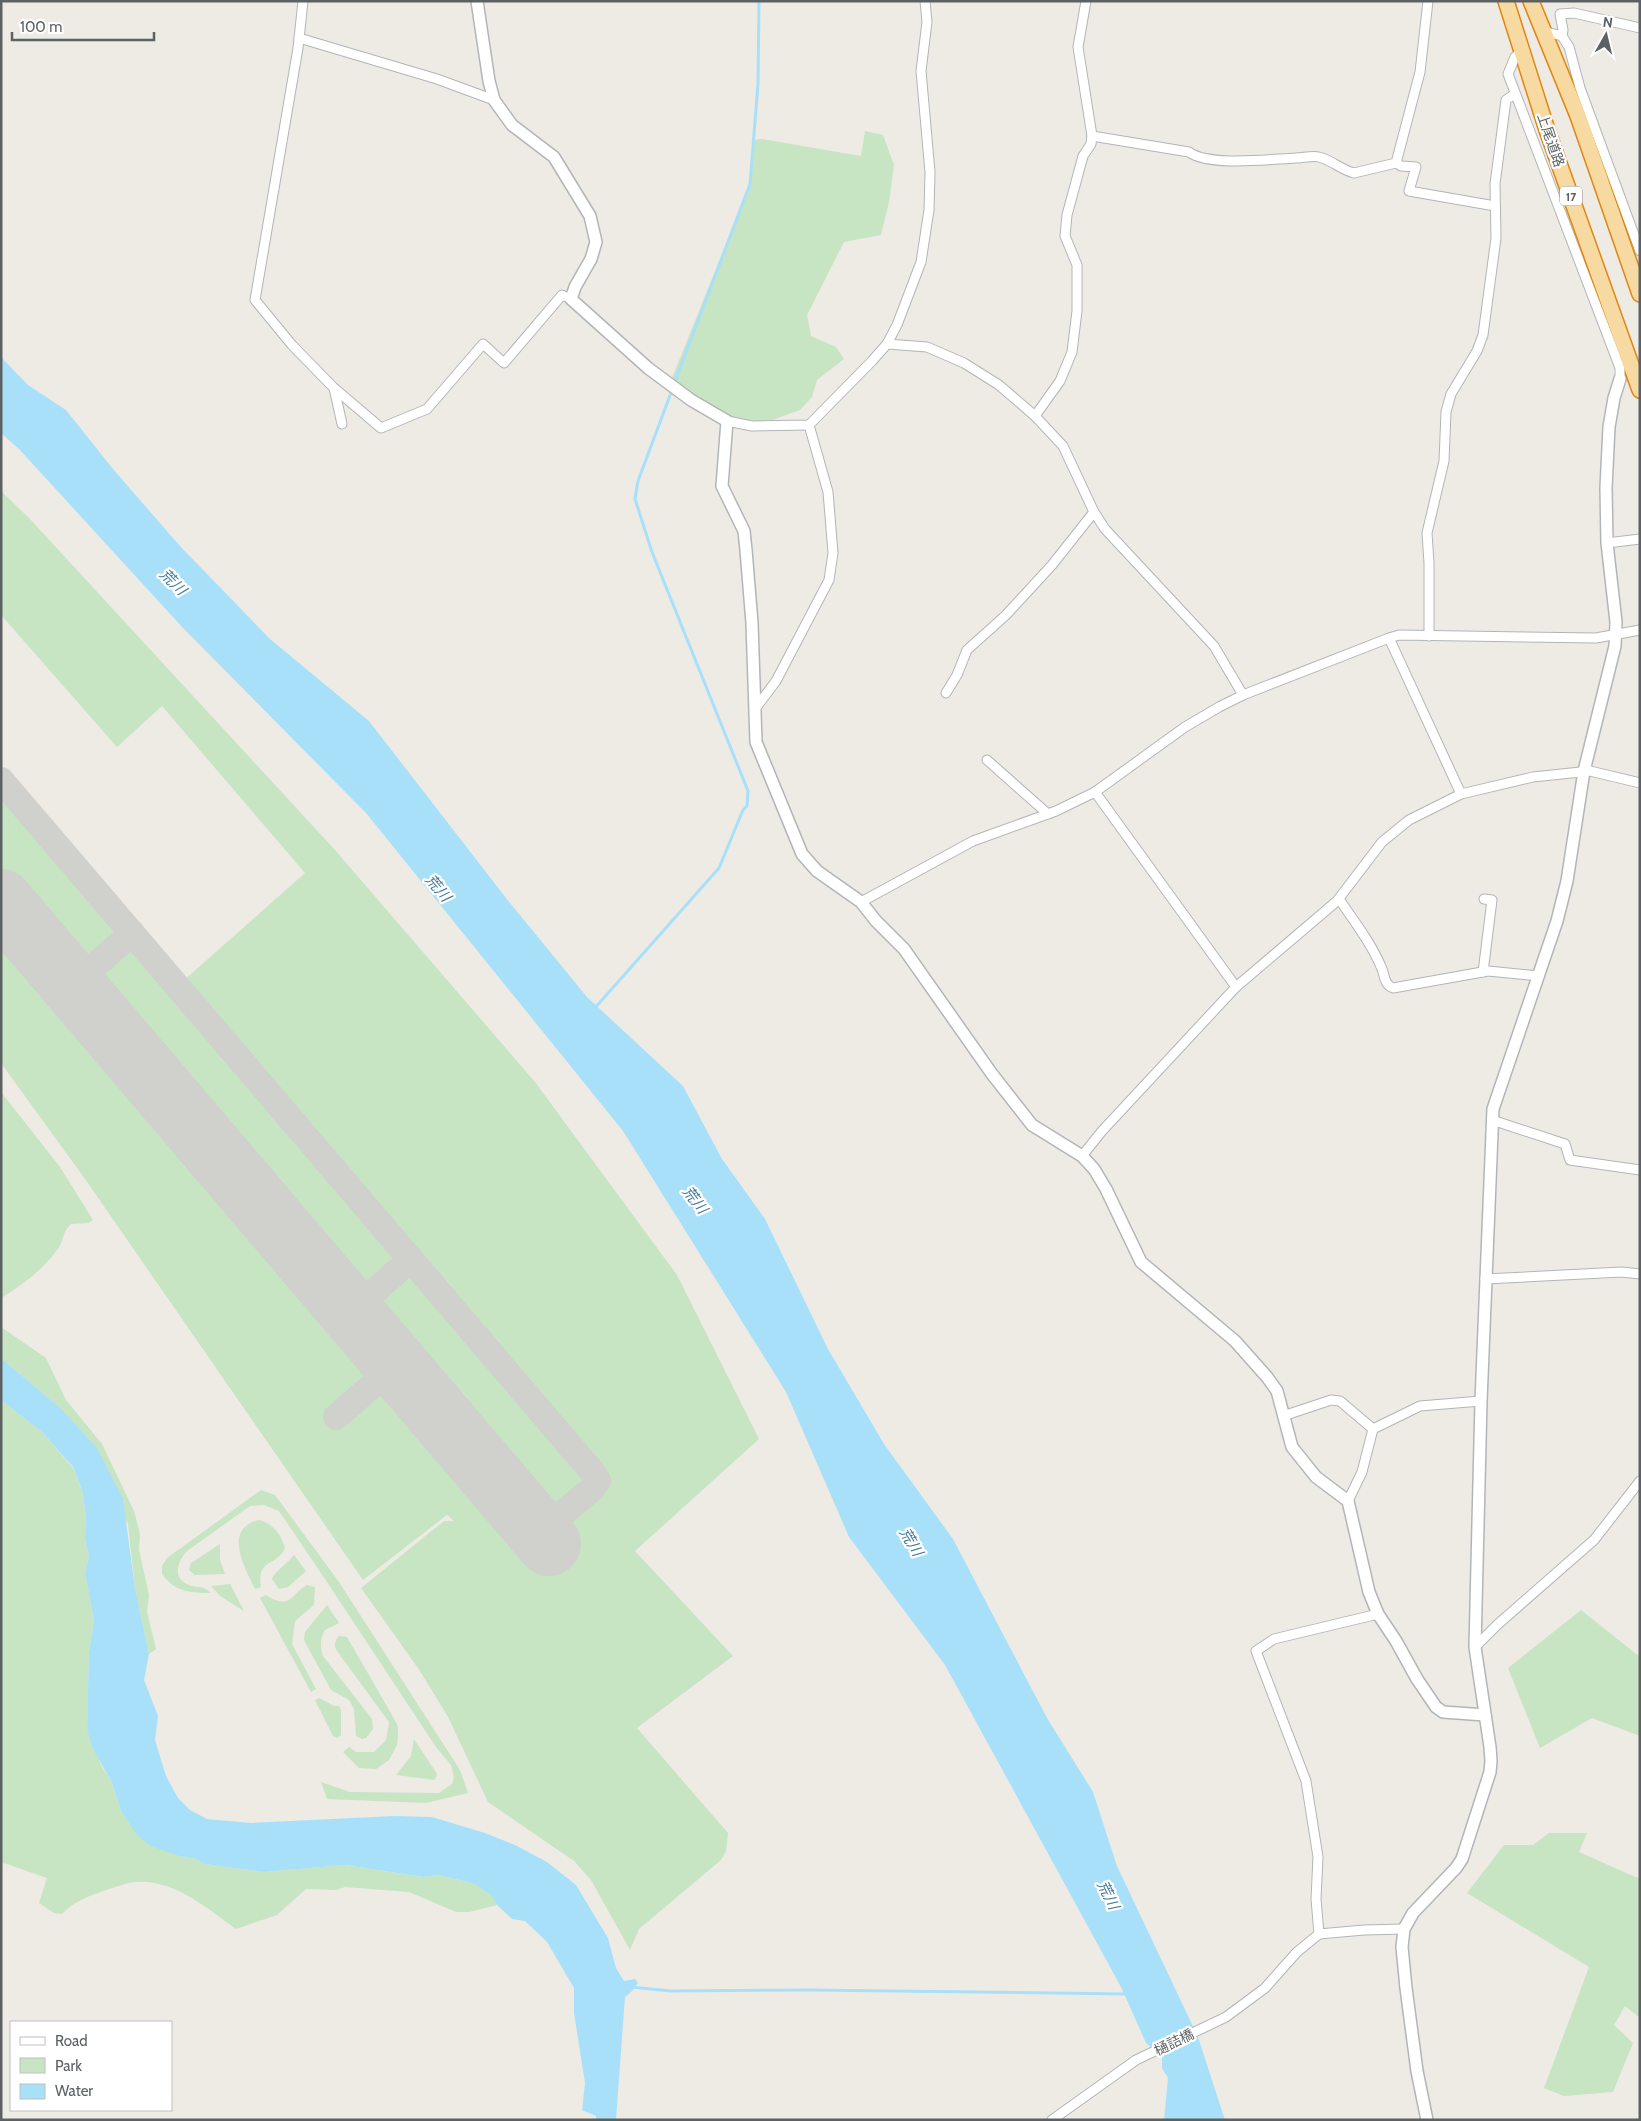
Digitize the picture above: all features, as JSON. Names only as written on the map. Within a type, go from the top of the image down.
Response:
[{"type":"highway","name":"上尾道路","points":[[1506,1],[1547,130],[1640,390]]},
{"type":"highway","name":"17","points":[[1531,1],[1578,116],[1640,294]]},
{"type":"street","points":[[303,1],[299,38],[255,300],[292,345],[334,388],[381,428],[427,409],[483,344],[504,363],[562,295],[572,299],[648,368],[691,400],[727,421],[752,426],[809,425],[872,361],[886,344],[897,325],[921,262],[929,210],[930,172],[921,71],[927,22],[925,1]]},
{"type":"street","points":[[477,1],[489,81],[494,100],[512,125],[554,157],[590,216],[596,242],[591,258],[575,287],[572,299]]},
{"type":"street","points":[[1035,416],[1060,381],[1072,352],[1076,311],[1077,265],[1065,236],[1067,214],[1083,156],[1091,144],[1092,136],[1078,47],[1086,1]]},
{"type":"street","points":[[1396,163],[1420,72],[1428,1]]},
{"type":"street","points":[[1640,28],[1574,13],[1565,12],[1560,14],[1563,30],[1562,36],[1569,47],[1580,88],[1640,251]]},
{"type":"street","points":[[1543,31],[1562,36]]},
{"type":"street","points":[[299,38],[437,79],[494,100]]},
{"type":"street","points":[[1426,2120],[1416,2071],[1406,1988],[1402,1947],[1404,1929],[1413,1913],[1456,1868],[1462,1859],[1490,1772],[1490,1747],[1475,1647],[1485,1279],[1493,1109],[1539,976],[1567,881],[1584,771],[1617,635],[1607,544],[1606,488],[1609,427],[1614,398],[1620,379],[1620,368],[1539,151],[1514,94],[1508,74],[1516,57],[1522,51]]},
{"type":"street","points":[[1429,636],[1429,563],[1426,533],[1444,461],[1446,412],[1451,394],[1477,351],[1482,336],[1496,238],[1495,184],[1506,100],[1514,94]]},
{"type":"street","points":[[1092,136],[1189,152],[1197,158],[1207,159],[1251,160],[1320,157],[1348,172],[1354,173],[1396,163],[1401,166],[1416,167],[1409,191],[1454,197],[1495,206]]},
{"type":"street","points":[[886,344],[927,347],[964,363],[999,385],[1035,416],[1063,446],[1094,512],[1105,529],[1214,646],[1244,695]]},
{"type":"street","points":[[334,388],[342,424]]},
{"type":"street","points":[[727,421],[722,486],[744,531],[752,623],[756,742],[802,854],[818,871],[861,902],[876,921],[904,949],[992,1074],[1032,1125],[1082,1156],[1094,1169],[1106,1189],[1141,1262],[1235,1341],[1267,1377],[1277,1391],[1292,1447],[1316,1477],[1348,1501]]},
{"type":"street","points":[[755,709],[776,681],[829,580],[833,553],[828,492],[809,425]]},
{"type":"street","points":[[946,693],[957,675],[967,650],[1006,615],[1052,565],[1094,512]]},
{"type":"street","points":[[1607,544],[1640,539]]},
{"type":"street","points":[[861,902],[973,841],[1048,814],[1095,792],[1186,727],[1219,706],[1390,638],[1400,635],[1596,638],[1640,630]]},
{"type":"street","points":[[1390,638],[1461,794]]},
{"type":"street","points":[[987,760],[1048,814]]},
{"type":"street","points":[[1082,1156],[1102,1131],[1236,987],[1339,899],[1382,842],[1396,829],[1425,811],[1461,794],[1533,778],[1590,771],[1640,783]]},
{"type":"street","points":[[1095,792],[1236,987]]},
{"type":"street","points":[[1339,899],[1382,969],[1385,981],[1393,988],[1483,972],[1539,976]]},
{"type":"street","points":[[1483,972],[1492,900],[1484,899]]},
{"type":"street","points":[[1492,1120],[1565,1144],[1570,1160],[1640,1170]]},
{"type":"street","points":[[1485,1279],[1622,1272],[1640,1274]]},
{"type":"street","points":[[1283,1416],[1330,1400],[1340,1401],[1373,1429]]},
{"type":"street","points":[[1481,1400],[1420,1406],[1373,1429],[1362,1472],[1348,1501],[1369,1592],[1378,1614],[1396,1641],[1417,1679],[1436,1707],[1442,1712],[1485,1715]]},
{"type":"street","points":[[1475,1647],[1497,1625],[1587,1546],[1640,1481]]},
{"type":"street","points":[[1378,1614],[1274,1639],[1256,1651],[1306,1781],[1318,1857],[1316,1899],[1319,1934],[1404,1929]]},
{"type":"street","name":"樋詰橋","points":[[1052,2120],[1136,2060],[1226,2017],[1265,1988],[1297,1952],[1319,1934]]},
{"type":"green space","points":[[865,131],[883,135],[894,165],[889,202],[881,235],[844,242],[807,315],[811,336],[836,347],[844,359],[817,380],[812,397],[800,410],[756,426],[727,421],[670,383],[750,184],[753,140],[762,139],[861,156]]},
{"type":"green space","points":[[1,491],[29,518],[335,850],[535,1082],[677,1275],[759,1439],[635,1551],[733,1656],[637,1728],[728,1833],[726,1851],[721,1860],[639,1929],[630,1950],[591,1880],[574,1861],[488,1802],[448,1717],[420,1671],[361,1588],[444,1521],[454,1521],[447,1515],[363,1580],[85,1179],[1,1063],[1,931],[539,1557],[565,1538],[556,1529],[610,1483],[183,981],[305,873],[162,706],[117,747],[1,615]]},
{"type":"green space","points":[[1,794],[119,934],[78,965],[1,873]]},
{"type":"green space","points":[[131,948],[399,1257],[358,1293],[91,982]]},
{"type":"green space","points":[[1,1092],[60,1167],[93,1220],[88,1223],[71,1224],[59,1247],[47,1262],[25,1282],[1,1298]]},
{"type":"green space","points":[[409,1270],[588,1480],[546,1515],[369,1306]]},
{"type":"green space","points":[[1,1327],[46,1358],[66,1400],[102,1444],[134,1511],[140,1534],[139,1550],[149,1595],[147,1612],[156,1649],[149,1654],[135,1588],[128,1524],[59,1407],[1,1358]]},
{"type":"green space","points":[[1,1400],[42,1432],[73,1468],[82,1490],[86,1516],[85,1539],[89,1557],[85,1574],[94,1620],[89,1651],[87,1729],[101,1765],[112,1783],[121,1811],[179,1856],[196,1859],[205,1864],[264,1872],[345,1865],[422,1877],[439,1875],[475,1884],[494,1897],[497,1905],[469,1912],[456,1912],[409,1892],[345,1887],[336,1890],[306,1889],[277,1915],[236,1929],[186,1895],[172,1888],[143,1882],[128,1883],[82,1899],[62,1914],[54,1913],[39,1903],[47,1878],[1,1862]]},
{"type":"green space","points":[[261,1490],[275,1495],[339,1582],[460,1770],[468,1793],[426,1803],[327,1799],[321,1782],[350,1792],[439,1793],[452,1784],[454,1777],[451,1765],[436,1747],[279,1511],[264,1505],[250,1506],[187,1551],[179,1564],[178,1574],[180,1578],[189,1585],[203,1588],[211,1593],[196,1593],[183,1590],[172,1585],[162,1574],[162,1566],[167,1558]]},
{"type":"green space","points":[[259,1520],[276,1530],[285,1548],[277,1558],[264,1567],[260,1578],[261,1587],[255,1589],[242,1560],[239,1540],[241,1532],[248,1525]]},
{"type":"green space","points":[[220,1544],[220,1560],[225,1574],[195,1575],[189,1570],[191,1563]]},
{"type":"green space","points":[[294,1555],[306,1571],[288,1587],[279,1589],[272,1579]]},
{"type":"green space","points":[[230,1584],[244,1611],[220,1596],[211,1586]]},
{"type":"green space","points":[[307,1585],[315,1587],[314,1605],[295,1621],[292,1644],[316,1689],[311,1692],[260,1598],[266,1595],[274,1600],[285,1601]]},
{"type":"green space","points":[[327,1605],[339,1623],[323,1633],[321,1649],[323,1656],[372,1719],[373,1729],[366,1738],[362,1739],[356,1736],[354,1709],[349,1700],[331,1690],[304,1640],[305,1632]]},
{"type":"green space","points":[[1581,1610],[1640,1657],[1640,1736],[1592,1718],[1540,1748],[1508,1668]]},
{"type":"green space","points":[[339,1636],[347,1637],[398,1726],[397,1745],[389,1760],[376,1769],[359,1768],[343,1752],[349,1747],[356,1752],[374,1752],[386,1740],[389,1722],[337,1651],[335,1644]]},
{"type":"green space","points":[[319,1698],[334,1706],[339,1706],[341,1710],[341,1735],[337,1738],[333,1736],[315,1700]]},
{"type":"green space","points":[[414,1739],[437,1774],[435,1780],[396,1775],[411,1756]]},
{"type":"green space","points":[[1549,1833],[1587,1833],[1579,1852],[1640,1879],[1640,2018],[1625,2006],[1614,2025],[1633,2043],[1613,2092],[1564,2096],[1544,2088],[1589,1967],[1467,1893],[1504,1845],[1533,1845]]},
{"type":"water","name":"荒川","points":[[1,357],[28,385],[66,410],[113,469],[179,545],[270,639],[369,721],[506,898],[587,997],[683,1086],[722,1159],[765,1219],[828,1349],[884,1444],[953,1539],[1047,1718],[1093,1792],[1117,1866],[1198,2037],[1225,2120],[1164,2120],[1168,2078],[1162,2068],[1162,2057],[1146,2043],[1121,1987],[945,1665],[849,1537],[786,1392],[623,1131],[366,813],[183,628],[19,449],[1,433]]},
{"type":"water","points":[[1,1358],[59,1407],[97,1448],[123,1499],[135,1588],[149,1654],[144,1680],[158,1716],[155,1740],[166,1776],[178,1798],[190,1810],[207,1819],[251,1823],[394,1816],[432,1817],[485,1833],[515,1845],[547,1862],[576,1885],[608,1938],[616,1968],[624,1981],[635,1979],[638,1983],[625,1997],[616,2120],[596,2120],[596,2116],[582,2110],[585,2083],[574,2013],[574,1988],[547,1942],[525,1921],[512,1919],[497,1905],[493,1897],[475,1884],[439,1875],[423,1877],[345,1865],[264,1872],[205,1864],[196,1859],[179,1856],[151,1846],[137,1835],[121,1811],[112,1783],[92,1747],[87,1729],[89,1651],[94,1620],[85,1574],[89,1557],[85,1539],[86,1516],[82,1490],[73,1467],[42,1432],[1,1400]]},
{"type":"waterway","points":[[674,384],[750,184],[758,84],[759,1]]},
{"type":"waterway","points":[[594,1009],[719,868],[743,810],[747,806],[748,791],[652,552],[635,499],[638,481],[672,390]]},
{"type":"waterway","points":[[632,1987],[670,1991],[810,1990],[1127,1994]]},
{"type":"taxiway","points":[[1,780],[595,1475],[598,1481],[592,1489],[539,1533]]},
{"type":"taxiway","points":[[73,985],[132,933]]},
{"type":"taxiway","points":[[351,1312],[411,1259]]},
{"type":"taxiway","points":[[336,1417],[396,1365]]},
{"type":"runway","points":[[1,901],[549,1544]]}]
